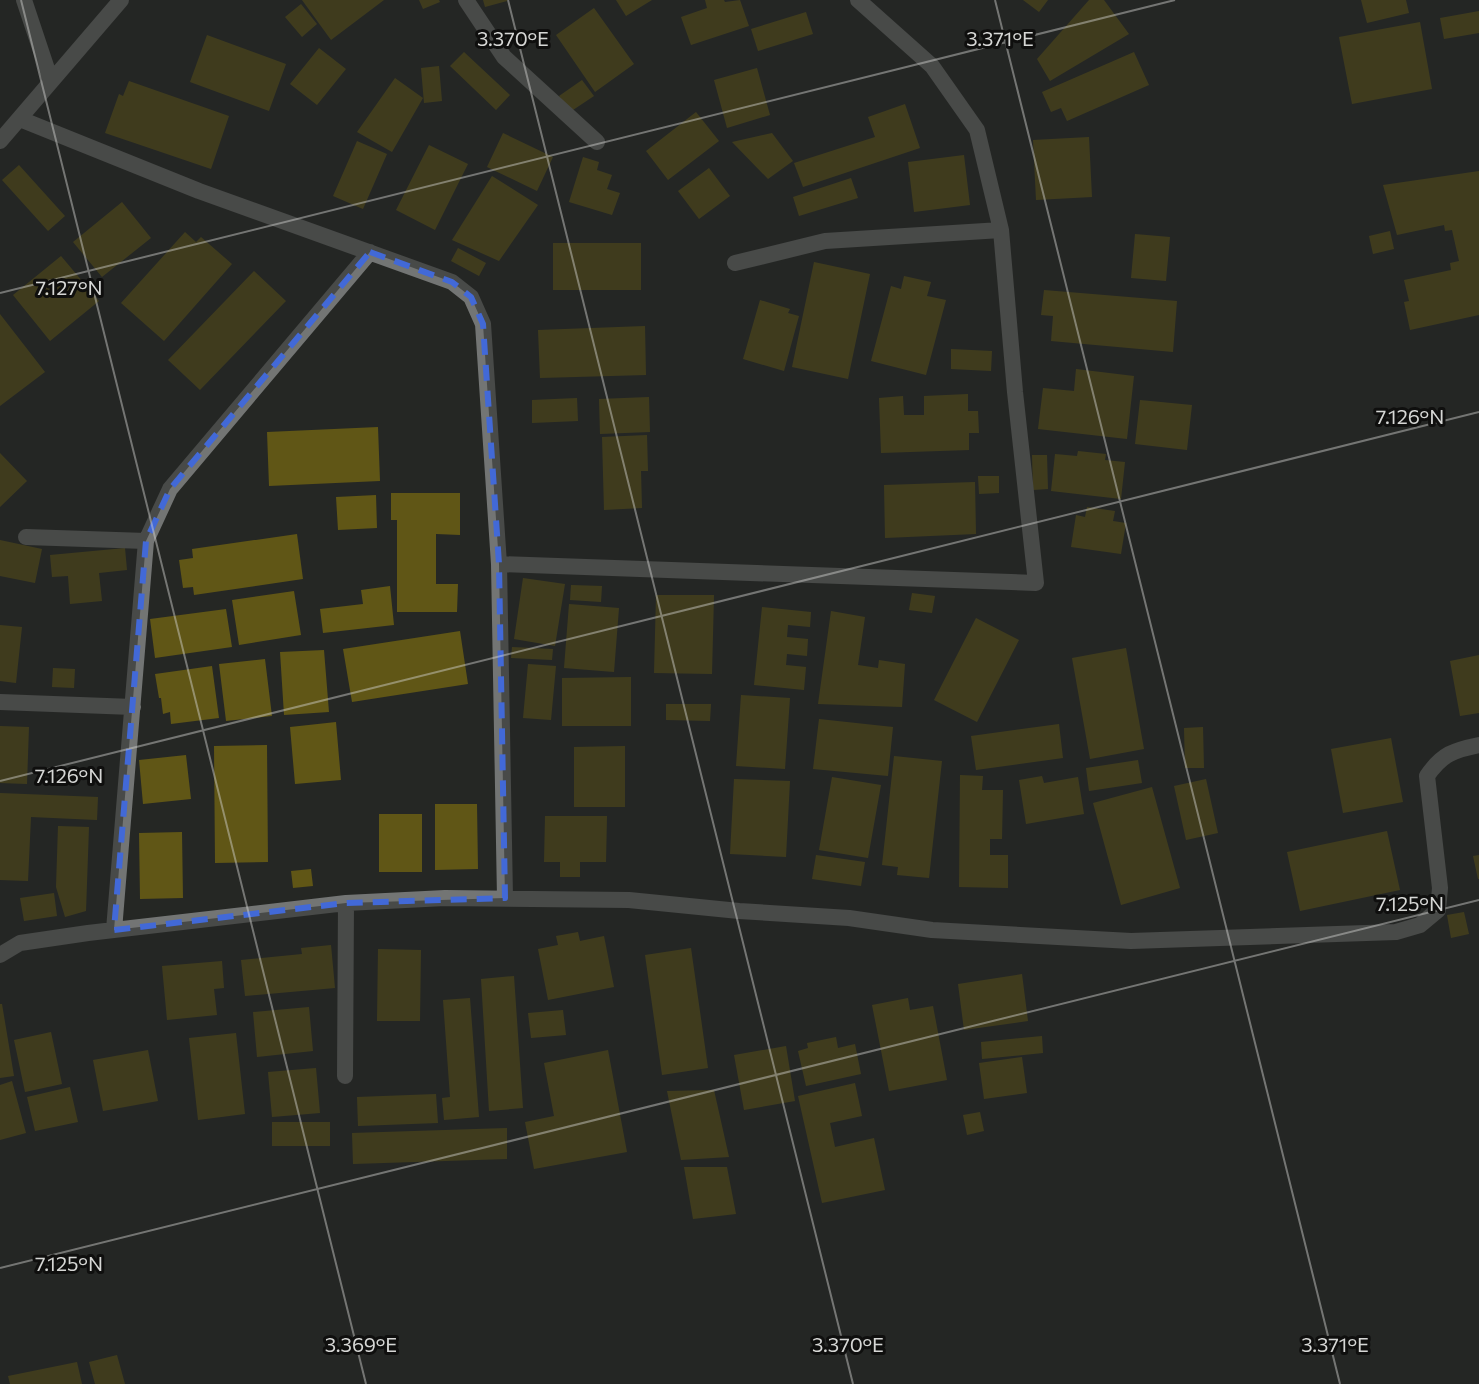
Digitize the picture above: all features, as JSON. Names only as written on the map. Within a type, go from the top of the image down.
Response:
[{"type":"street","points":[[24,0],[51,81]]},
{"type":"street","points":[[0,141],[121,0]]},
{"type":"street","points":[[466,0],[504,57],[597,142]]},
{"type":"street","points":[[499,564],[1036,583],[1001,230],[977,130],[932,66],[858,0]]},
{"type":"street","points":[[20,119],[199,191],[452,282],[471,297],[483,324],[499,564],[505,898]]},
{"type":"street","points":[[735,263],[825,241],[1001,230]]},
{"type":"street","points":[[114,930],[146,541],[170,489],[370,252]]},
{"type":"street","points":[[26,537],[146,541]]},
{"type":"street","points":[[0,702],[133,707]]},
{"type":"street","points":[[0,955],[20,943],[114,930],[346,903],[445,898],[629,900],[849,918],[932,930],[1131,941],[1396,932],[1420,925],[1438,910],[1440,888],[1427,776],[1437,761],[1456,750],[1479,745]]},
{"type":"street","points":[[345,1076],[346,903]]},
{"type":"highlighted area","points":[[370,252],[452,282],[471,297],[483,324],[499,564],[505,898],[346,903],[114,930],[146,541],[170,489]]},
{"type":"building","points":[[302,0],[384,0],[331,40]]},
{"type":"building","points":[[419,0],[439,0],[440,2],[423,9]]},
{"type":"building","points":[[483,0],[507,0],[507,1],[485,7]]},
{"type":"building","points":[[616,0],[652,0],[626,16]]},
{"type":"building","points":[[705,0],[740,0],[749,26],[691,45],[681,17],[707,8]]},
{"type":"building","points":[[1023,0],[1048,0],[1039,12]]},
{"type":"building","points":[[1089,0],[1104,0],[1129,34],[1050,81],[1037,59]]},
{"type":"building","points":[[1361,0],[1406,0],[1409,13],[1367,23]]},
{"type":"building","points":[[301,4],[317,24],[302,37],[285,17]]},
{"type":"building","points":[[594,8],[634,64],[595,92],[556,35]]},
{"type":"building","points":[[1479,11],[1479,33],[1444,39],[1440,18]]},
{"type":"building","points":[[806,12],[813,34],[758,51],[751,29]]},
{"type":"building","points":[[1420,22],[1432,89],[1352,104],[1339,37]]},
{"type":"building","points":[[207,35],[286,64],[269,111],[190,82]]},
{"type":"building","points":[[319,48],[346,69],[317,105],[290,84]]},
{"type":"building","points":[[464,52],[510,95],[496,110],[450,66]]},
{"type":"building","points":[[1134,52],[1149,85],[1067,121],[1061,108],[1051,112],[1042,92]]},
{"type":"building","points":[[439,66],[442,101],[424,103],[421,68]]},
{"type":"building","points":[[757,68],[770,115],[727,128],[714,80]]},
{"type":"building","points":[[395,78],[423,98],[392,152],[357,132]]},
{"type":"building","points":[[582,80],[594,96],[570,112],[559,96]]},
{"type":"building","points":[[129,81],[229,116],[211,169],[105,133],[119,94],[123,96]]},
{"type":"building","points":[[905,104],[920,148],[803,187],[794,163],[875,137],[868,117]]},
{"type":"building","points":[[696,112],[719,141],[668,180],[646,151]]},
{"type":"building","points":[[503,133],[553,157],[537,191],[487,167]]},
{"type":"building","points":[[772,133],[793,161],[768,179],[732,142]]},
{"type":"building","points":[[1089,137],[1092,197],[1036,200],[1033,140]]},
{"type":"building","points":[[357,141],[387,154],[363,209],[333,196]]},
{"type":"building","points":[[429,145],[468,164],[435,230],[396,210]]},
{"type":"building","points":[[964,155],[970,205],[914,212],[908,162]]},
{"type":"building","points":[[583,157],[599,162],[597,170],[612,175],[607,189],[620,193],[612,215],[569,202]]},
{"type":"building","points":[[19,165],[65,216],[48,231],[2,180]]},
{"type":"building","points":[[709,168],[730,196],[699,219],[678,191]]},
{"type":"building","points":[[1479,171],[1479,315],[1410,330],[1404,302],[1409,301],[1404,280],[1451,270],[1450,263],[1459,261],[1452,230],[1445,231],[1444,225],[1397,235],[1383,185]]},
{"type":"building","points":[[492,176],[538,205],[499,261],[452,240]]},
{"type":"building","points":[[851,178],[858,198],[799,216],[793,197]]},
{"type":"building","points":[[122,202],[151,238],[102,277],[73,242]]},
{"type":"building","points":[[1390,231],[1394,249],[1373,254],[1369,236]]},
{"type":"building","points":[[185,232],[196,242],[201,237],[232,264],[164,341],[121,303]]},
{"type":"building","points":[[1135,234],[1170,237],[1166,281],[1131,278]]},
{"type":"building","points":[[553,243],[641,243],[641,290],[553,290]]},
{"type":"building","points":[[458,248],[486,263],[479,276],[451,261]]},
{"type":"building","points":[[61,256],[99,301],[50,341],[13,295]]},
{"type":"building","points":[[814,262],[870,274],[848,379],[792,367]]},
{"type":"building","points":[[254,271],[286,301],[200,390],[168,360]]},
{"type":"building","points":[[904,276],[931,282],[927,296],[946,300],[926,375],[871,361],[891,286],[901,289]]},
{"type":"building","points":[[1044,290],[1177,301],[1173,352],[1051,341],[1053,316],[1041,315]]},
{"type":"building","points":[[760,300],[790,309],[788,313],[799,316],[784,371],[743,359]]},
{"type":"building","points":[[0,314],[45,372],[0,406]]},
{"type":"building","points":[[645,326],[646,375],[540,378],[538,330]]},
{"type":"building","points":[[951,349],[992,351],[991,371],[951,369]]},
{"type":"building","points":[[1076,369],[1134,376],[1127,439],[1038,429],[1043,388],[1074,391]]},
{"type":"building","points":[[968,394],[968,411],[978,411],[979,433],[969,433],[969,450],[881,453],[879,398],[903,396],[904,415],[924,415],[924,396]]},
{"type":"building","points":[[649,397],[650,432],[600,434],[599,399]]},
{"type":"building","points":[[577,398],[578,421],[532,423],[532,400]]},
{"type":"building","points":[[1140,400],[1192,405],[1187,450],[1135,444]]},
{"type":"building","points":[[378,427],[380,481],[269,486],[267,432]]},
{"type":"building","points":[[647,435],[648,471],[641,471],[642,508],[604,510],[602,437]]},
{"type":"building","points":[[1078,451],[1106,454],[1105,460],[1125,462],[1121,499],[1051,491],[1055,454],[1077,456]]},
{"type":"building","points":[[0,453],[27,481],[0,507]]},
{"type":"building","points":[[1032,455],[1047,455],[1048,489],[1033,490]]},
{"type":"building","points":[[978,476],[999,476],[999,493],[979,494]]},
{"type":"building","points":[[975,482],[976,534],[885,538],[884,485]]},
{"type":"building","points":[[391,493],[460,493],[460,535],[436,534],[436,584],[458,584],[457,612],[397,612],[397,520],[391,520]]},
{"type":"building","points":[[376,495],[377,528],[338,530],[336,497]]},
{"type":"building","points":[[1087,507],[1115,511],[1113,521],[1126,523],[1121,554],[1071,547],[1076,515],[1085,517]]},
{"type":"building","points":[[297,534],[303,579],[194,595],[193,587],[183,588],[179,560],[193,558],[192,549]]},
{"type":"building","points":[[0,540],[42,549],[35,583],[0,576]]},
{"type":"building","points":[[125,548],[127,570],[99,573],[102,601],[70,604],[68,576],[52,577],[50,555]]},
{"type":"building","points":[[523,578],[565,584],[555,646],[514,639]]},
{"type":"building","points":[[571,585],[602,586],[601,602],[570,600]]},
{"type":"building","points":[[390,586],[394,625],[323,633],[320,609],[363,604],[361,590]]},
{"type":"building","points":[[294,591],[301,635],[239,645],[232,600]]},
{"type":"building","points":[[912,593],[935,596],[932,613],[909,610]]},
{"type":"building","points":[[656,595],[714,595],[712,674],[654,673]]},
{"type":"building","points":[[569,604],[619,608],[614,672],[564,668]]},
{"type":"building","points":[[762,607],[811,612],[810,627],[788,625],[787,637],[808,639],[807,656],[787,654],[786,665],[806,667],[804,690],[754,685]]},
{"type":"building","points":[[226,609],[232,647],[155,658],[150,619]]},
{"type":"building","points":[[831,611],[865,617],[858,665],[878,668],[879,660],[905,664],[902,707],[818,704]]},
{"type":"building","points":[[976,618],[1019,640],[977,722],[934,700]]},
{"type":"building","points":[[0,625],[22,627],[16,683],[0,681]]},
{"type":"building","points":[[460,631],[468,684],[352,702],[343,649]]},
{"type":"building","points":[[512,647],[553,649],[552,660],[511,658]]},
{"type":"building","points":[[1126,648],[1144,749],[1090,759],[1072,658]]},
{"type":"building","points":[[324,650],[329,712],[284,715],[280,652]]},
{"type":"building","points":[[1479,655],[1479,713],[1460,716],[1450,661]]},
{"type":"building","points":[[265,659],[272,716],[226,721],[219,664]]},
{"type":"building","points":[[528,664],[556,666],[551,720],[523,718]]},
{"type":"building","points":[[212,666],[219,718],[171,724],[170,712],[163,714],[155,674]]},
{"type":"building","points":[[53,668],[75,669],[74,688],[52,687]]},
{"type":"building","points":[[631,677],[631,726],[562,726],[562,678]]},
{"type":"building","points":[[741,695],[790,698],[785,769],[736,766]]},
{"type":"building","points":[[666,704],[711,704],[710,721],[666,720]]},
{"type":"building","points":[[819,719],[893,727],[888,776],[813,769]]},
{"type":"building","points":[[336,722],[341,780],[295,784],[290,727]]},
{"type":"building","points":[[1059,724],[1063,758],[976,770],[971,736]]},
{"type":"building","points":[[0,726],[29,727],[27,784],[0,783]]},
{"type":"building","points":[[1203,727],[1204,768],[1185,768],[1184,728]]},
{"type":"building","points":[[1391,738],[1403,802],[1343,813],[1331,749]]},
{"type":"building","points":[[267,745],[268,862],[215,863],[214,746]]},
{"type":"building","points":[[625,746],[625,807],[574,807],[574,747]]},
{"type":"building","points":[[186,755],[191,799],[143,804],[139,760]]},
{"type":"building","points":[[894,756],[942,761],[929,878],[897,875],[898,867],[882,865]]},
{"type":"building","points":[[1138,760],[1142,783],[1089,791],[1086,768]]},
{"type":"building","points":[[960,775],[983,776],[982,790],[1003,790],[1002,839],[990,839],[990,855],[1008,855],[1008,888],[959,887]]},
{"type":"building","points":[[1042,776],[1044,783],[1078,777],[1084,814],[1026,824],[1019,780]]},
{"type":"building","points":[[832,777],[881,785],[868,858],[819,850]]},
{"type":"building","points":[[734,779],[790,781],[786,857],[730,854]]},
{"type":"building","points":[[1206,779],[1218,833],[1186,840],[1174,786]]},
{"type":"building","points":[[1152,787],[1180,888],[1121,905],[1093,803]]},
{"type":"building","points":[[0,793],[98,797],[97,820],[31,817],[28,881],[0,880]]},
{"type":"building","points":[[435,804],[477,804],[478,869],[435,870]]},
{"type":"building","points":[[379,814],[422,814],[422,872],[379,872]]},
{"type":"building","points":[[545,816],[607,816],[606,862],[580,862],[580,877],[560,877],[560,862],[544,862]]},
{"type":"building","points":[[58,826],[89,827],[86,911],[65,917],[56,887]]},
{"type":"building","points":[[1387,831],[1400,890],[1300,911],[1287,852]]},
{"type":"building","points":[[182,832],[183,898],[140,899],[139,833]]},
{"type":"building","points":[[816,855],[865,862],[861,886],[812,879]]},
{"type":"building","points":[[1479,855],[1479,879],[1478,879],[1473,856]]},
{"type":"building","points":[[311,869],[313,886],[293,888],[291,871]]},
{"type":"building","points":[[54,893],[57,916],[24,921],[20,898]]},
{"type":"building","points":[[1464,912],[1469,934],[1451,938],[1447,915]]},
{"type":"building","points":[[578,932],[580,941],[604,936],[614,987],[548,1000],[538,949],[558,945],[556,936]]},
{"type":"building","points":[[331,945],[335,988],[245,996],[241,960],[302,954],[301,948]]},
{"type":"building","points":[[691,948],[708,1068],[662,1075],[645,955]]},
{"type":"building","points":[[378,949],[421,950],[420,1021],[377,1021]]},
{"type":"building","points":[[222,961],[224,988],[214,989],[217,1015],[167,1020],[162,966]]},
{"type":"building","points":[[1022,974],[1028,1021],[964,1030],[958,984]]},
{"type":"building","points":[[514,976],[523,1108],[489,1111],[481,979]]},
{"type":"building","points":[[470,998],[479,1117],[444,1120],[442,1098],[450,1097],[443,1000]]},
{"type":"building","points":[[908,998],[910,1010],[933,1006],[947,1080],[889,1091],[872,1005]]},
{"type":"building","points":[[0,1004],[14,1076],[0,1078]]},
{"type":"building","points":[[309,1007],[313,1051],[257,1057],[253,1012]]},
{"type":"building","points":[[563,1010],[566,1035],[531,1038],[528,1013]]},
{"type":"building","points":[[51,1032],[62,1084],[25,1092],[14,1040]]},
{"type":"building","points":[[236,1033],[245,1114],[198,1120],[189,1038]]},
{"type":"building","points":[[1042,1036],[1043,1053],[982,1059],[981,1042]]},
{"type":"building","points":[[836,1037],[838,1048],[855,1044],[861,1074],[806,1086],[798,1051],[808,1048],[807,1043]]},
{"type":"building","points":[[786,1046],[795,1101],[744,1110],[734,1055]]},
{"type":"building","points":[[148,1050],[158,1101],[103,1111],[93,1060]]},
{"type":"building","points":[[608,1050],[627,1152],[534,1169],[525,1122],[554,1116],[544,1063]]},
{"type":"building","points":[[1022,1057],[1027,1093],[984,1099],[979,1063]]},
{"type":"building","points":[[316,1068],[320,1113],[272,1117],[268,1072]]},
{"type":"building","points":[[12,1081],[26,1133],[0,1140],[0,1085]]},
{"type":"building","points":[[855,1083],[862,1116],[830,1123],[835,1147],[874,1138],[885,1190],[822,1203],[798,1096]]},
{"type":"building","points":[[70,1087],[78,1122],[35,1131],[27,1097]]},
{"type":"building","points":[[714,1090],[729,1157],[681,1160],[667,1091]]},
{"type":"building","points":[[436,1094],[438,1123],[358,1126],[357,1097]]},
{"type":"building","points":[[980,1112],[984,1131],[967,1135],[963,1115]]},
{"type":"building","points":[[272,1122],[330,1122],[330,1146],[272,1146]]},
{"type":"building","points":[[507,1128],[507,1159],[353,1164],[352,1133]]},
{"type":"building","points":[[684,1167],[727,1167],[736,1214],[693,1219]]},
{"type":"building","points":[[117,1355],[125,1384],[95,1384],[89,1362]]},
{"type":"building","points":[[77,1362],[82,1384],[10,1384],[8,1376]]}]
